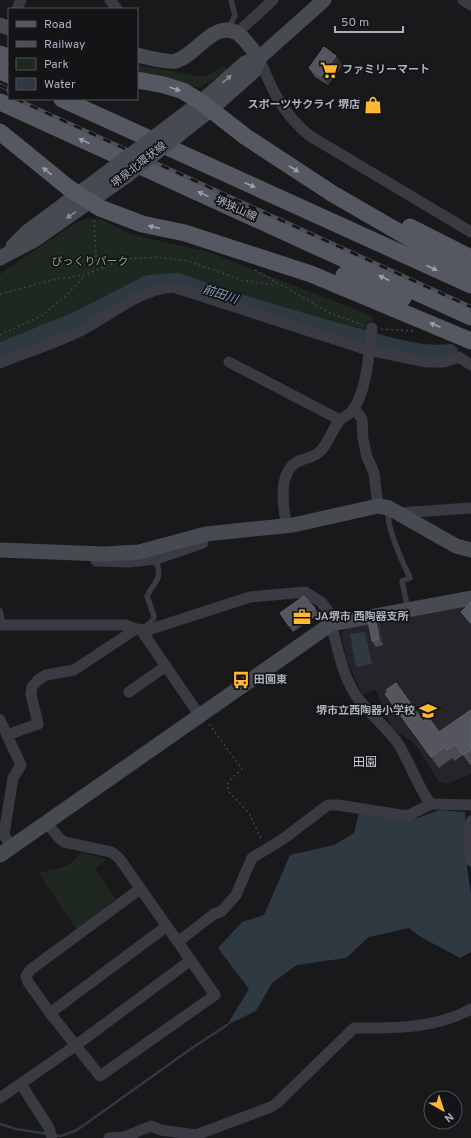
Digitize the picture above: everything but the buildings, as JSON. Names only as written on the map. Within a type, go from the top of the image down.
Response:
[{"type":"main road","points":[[138,80],[164,85],[183,91],[246,137],[332,194],[471,273]]},
{"type":"main road","points":[[64,100],[471,285]]},
{"type":"main road","name":"堺狭山線","points":[[0,102],[471,317]]},
{"type":"main road","points":[[0,132],[87,203],[142,224],[316,264],[450,317],[471,322]]},
{"type":"main road","points":[[332,194],[379,210],[471,258]]},
{"type":"main road","points":[[185,233],[311,274],[471,340]]},
{"type":"street","points":[[110,0],[116,8]]},
{"type":"street","points":[[138,55],[174,62],[182,59],[216,33],[232,32],[273,0]]},
{"type":"street","name":"堺泉北環状線","points":[[1,254],[27,232],[87,203],[126,176],[171,133],[205,106],[245,63],[259,58],[324,0]]},
{"type":"street","points":[[463,0],[471,5]]},
{"type":"street","points":[[232,32],[259,58],[271,87],[284,110],[295,123],[310,136],[471,232]]},
{"type":"street","name":"堺泉北環状線","points":[[87,203],[112,170],[171,133]]},
{"type":"street","points":[[0,363],[82,330],[147,293],[163,288],[173,287],[368,350],[427,362],[444,362],[459,357],[471,365]]},
{"type":"street","points":[[287,526],[282,503],[287,474],[292,466],[299,461],[311,458],[319,453],[340,420],[354,408],[369,364],[368,350],[372,331]]},
{"type":"street","points":[[229,362],[340,420]]},
{"type":"street","points":[[354,408],[362,419],[363,439],[367,457],[388,509],[456,546],[471,550]]},
{"type":"street","points":[[0,550],[88,553],[139,552],[200,535],[287,526],[388,509],[471,508]]},
{"type":"street","points":[[88,553],[96,561],[129,562],[156,559],[203,542],[200,535]]},
{"type":"street","points":[[7,735],[38,724],[31,694],[32,688],[38,680],[46,675],[74,670],[138,630],[155,628],[250,597],[305,592],[321,602],[334,623],[343,667],[353,690],[359,700],[396,742],[423,794],[430,804]]},
{"type":"street","points":[[5,852],[334,623],[471,598]]},
{"type":"street","points":[[2,625],[126,625],[138,630],[201,715]]},
{"type":"street","points":[[129,692],[166,666]]},
{"type":"street","points":[[0,720],[21,765],[13,778],[4,834],[5,852]]},
{"type":"street","points":[[179,941],[214,914],[222,911],[236,895],[252,858],[283,839],[328,805],[338,805],[407,816],[430,804],[471,805]]},
{"type":"street","points":[[471,821],[468,844],[471,861]]},
{"type":"street","points":[[47,823],[64,842],[111,852],[119,858],[179,941],[215,995],[100,1076],[50,1013],[28,982],[26,976],[30,970],[140,889]]},
{"type":"street","points":[[50,1013],[167,926]]},
{"type":"street","points":[[0,1098],[75,1046],[191,960]]},
{"type":"street","points":[[109,1138],[124,1137],[151,1126],[161,1130],[195,1136],[271,1107],[277,1103],[354,1028],[399,1028],[456,1018],[471,1010]]},
{"type":"street","points":[[22,1084],[49,1128],[52,1138]]},
{"type":"lane","points":[[231,0],[235,14],[232,32]]},
{"type":"lane","points":[[388,509],[387,516],[398,552],[410,578],[402,581],[408,610]]},
{"type":"lane","points":[[138,630],[153,620],[154,616],[146,596],[157,581],[160,574],[156,559]]},
{"type":"lane","points":[[0,611],[2,625]]},
{"type":"path","points":[[87,203],[97,270]]},
{"type":"path","points":[[0,294],[57,279],[84,276],[124,259],[158,257],[187,261],[242,280],[273,285],[276,283]]},
{"type":"path","points":[[249,266],[330,313],[372,331],[414,331]]},
{"type":"path","points":[[0,335],[41,316],[66,296],[84,276]]},
{"type":"path","points":[[201,715],[242,769],[230,779],[227,786],[229,792],[249,813],[254,821],[261,839],[263,851]]},
{"type":"shaded area","name":"堺市立西陶器小学校","points":[[471,605],[471,774],[447,784],[439,782],[415,744],[392,728],[376,690],[362,694],[347,660],[341,635],[344,628]]},
{"type":"green space","points":[[138,65],[205,77],[224,65],[228,70],[200,88],[138,76]]},
{"type":"green space","name":"びっくりパーク","points":[[87,218],[101,219],[128,233],[209,252],[374,317],[367,336],[174,275],[142,280],[78,314],[0,348],[0,274],[71,226]]},
{"type":"green space","points":[[81,852],[107,859],[95,869],[116,899],[76,929],[39,873],[68,865]]},
{"type":"water","points":[[365,632],[372,664],[356,667],[350,634]]},
{"type":"water","points":[[440,810],[465,812],[467,868],[471,895],[471,952],[460,958],[419,936],[409,928],[369,937],[346,958],[297,965],[272,983],[256,1011],[227,1025],[249,989],[218,948],[242,922],[264,915],[290,855],[334,845],[354,833],[359,813],[411,820]]},
{"type":"waterway","name":"前田川","points":[[0,351],[76,320],[148,283],[178,281],[265,310],[388,345],[427,352],[450,352]]},
{"type":"waterway","points":[[55,1135],[61,1136],[77,1130],[192,1048],[227,1025]]},
{"type":"waterway","points":[[0,1124],[16,1129],[48,1134]]},
{"type":"railway","points":[[0,85],[8,89]]},
{"type":"railway","points":[[18,100],[471,307]]},
{"type":"place","name":"ファミリーマート","points":[[329,70]]},
{"type":"place","name":"スポーツサクライ 堺店","points":[[373,105]]},
{"type":"place","name":"JA堺市 西陶器支所","points":[[302,617]]},
{"type":"place","name":"田園東","points":[[241,680]]},
{"type":"place","name":"堺市立西陶器小学校","points":[[428,711]]},
{"type":"district","name":"田園","points":[[365,763]]}]
